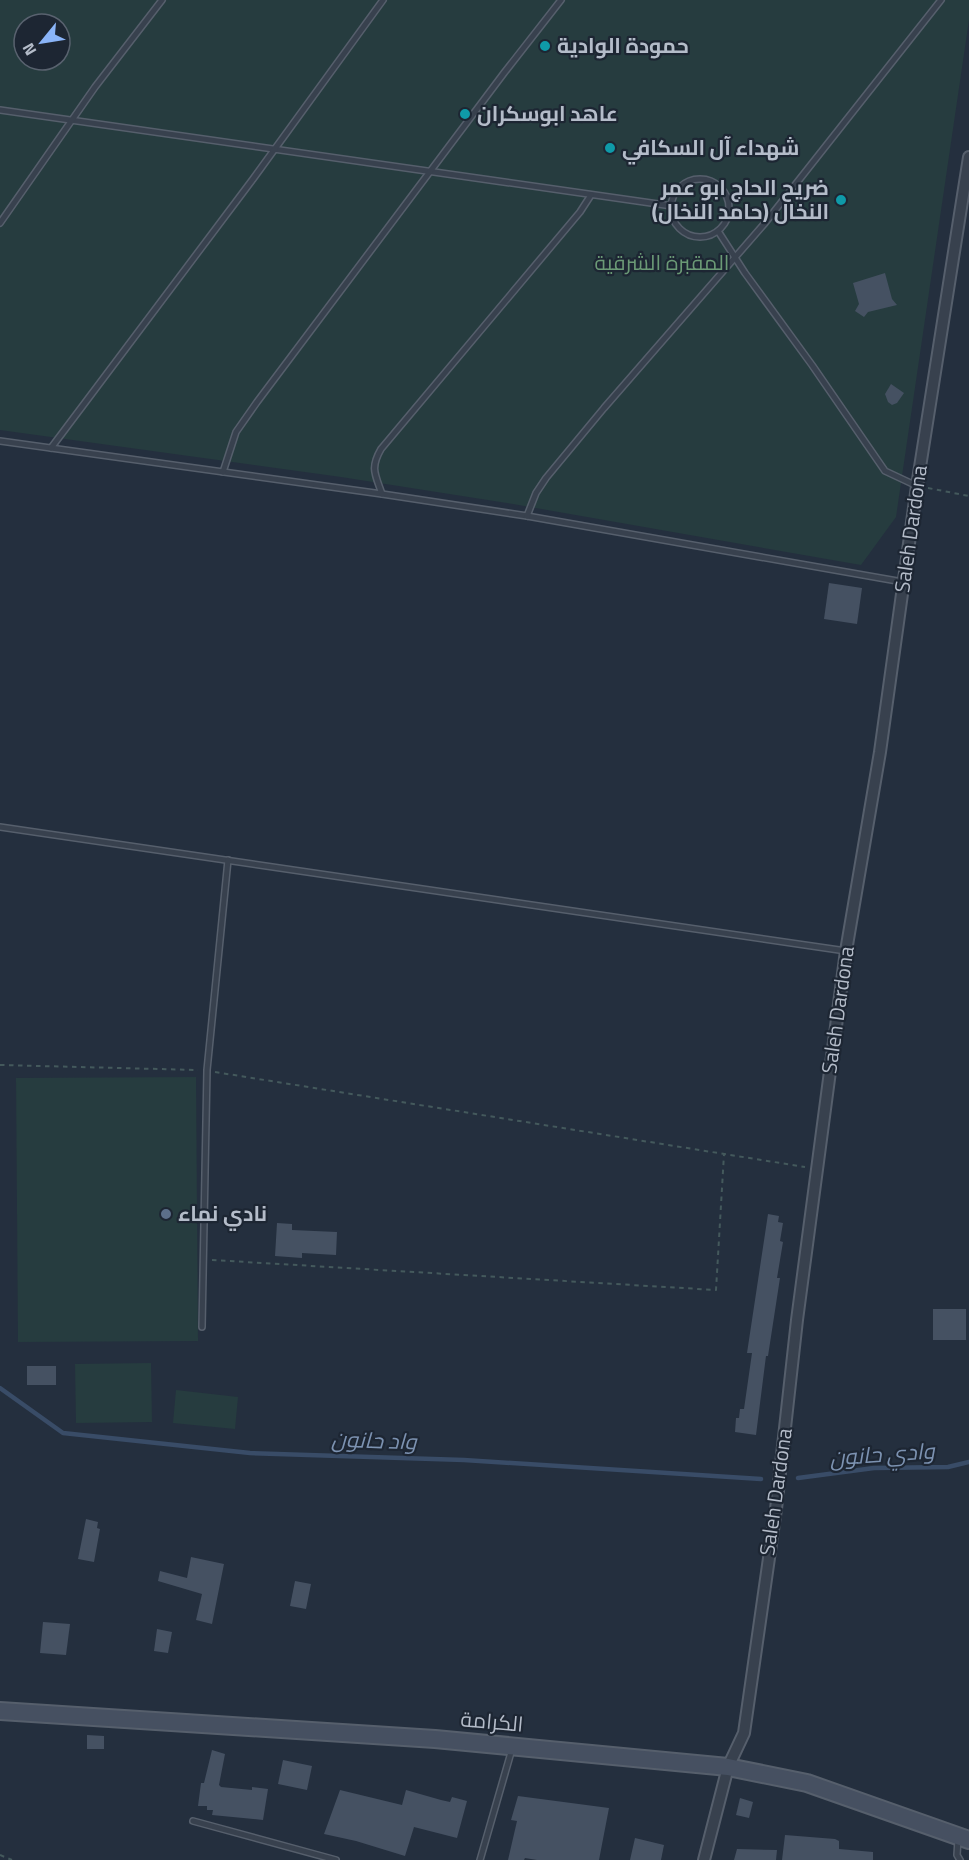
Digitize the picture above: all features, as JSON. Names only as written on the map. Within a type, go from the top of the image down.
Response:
[{"type":"main road","name":"الكرامة","points":[[0,1711],[513,1746],[728,1767],[807,1783],[964,1838]]},
{"type":"street","name":"Saleh Dardona","points":[[704,1860],[728,1767],[744,1733],[776,1509],[797,1320],[846,951],[880,753],[917,486],[969,157]]},
{"type":"lane","points":[[0,223],[72,120],[162,0]]},
{"type":"lane","points":[[51,448],[383,0]]},
{"type":"lane","points":[[223,472],[236,432],[561,0]]},
{"type":"lane","points":[[527,516],[536,493],[546,478],[780,206],[940,0]]},
{"type":"lane","points":[[0,110],[672,206]]},
{"type":"lane","points":[[695,179],[714,182],[722,188],[729,205],[725,224],[718,231],[700,237],[683,231],[673,216],[674,197],[686,183],[695,179]]},
{"type":"lane","points":[[382,494],[374,470],[374,461],[381,449],[580,212],[591,195]]},
{"type":"lane","points":[[718,231],[885,471],[917,486]]},
{"type":"lane","points":[[0,441],[527,516],[903,582]]},
{"type":"lane","points":[[0,827],[846,951]]},
{"type":"lane","points":[[202,1327],[207,1070],[228,860]]},
{"type":"lane","points":[[480,1860],[513,1746]]},
{"type":"lane","points":[[193,1821],[336,1860]]},
{"type":"lane","points":[[960,1860],[957,1856],[964,1838]]},
{"type":"path","points":[[917,486],[969,496]]},
{"type":"path","points":[[0,1065],[207,1070],[817,1169]]},
{"type":"path","points":[[203,1259],[716,1290],[724,1154]]},
{"type":"path","points":[[0,1855],[12,1860]]},
{"type":"green space","name":"المقبرة الشرقية","points":[[0,0],[969,0],[969,20],[896,517],[861,565],[513,504],[341,477],[0,430]]},
{"type":"green space","points":[[196,1077],[198,1341],[18,1342],[16,1078]]},
{"type":"green space","points":[[151,1363],[152,1422],[76,1423],[75,1364]]},
{"type":"green space","points":[[176,1390],[238,1397],[235,1429],[173,1423]]},
{"type":"building","points":[[885,273],[892,299],[897,305],[868,312],[864,317],[855,311],[859,304],[853,283]]},
{"type":"building","points":[[891,384],[904,393],[897,403],[892,405],[885,394]]},
{"type":"building","points":[[829,583],[862,588],[857,624],[824,619]]},
{"type":"building","points":[[768,1214],[779,1216],[778,1222],[783,1223],[780,1241],[783,1242],[777,1278],[780,1278],[768,1356],[766,1356],[756,1435],[735,1432],[736,1418],[739,1418],[740,1409],[744,1409],[752,1353],[747,1353]]},
{"type":"building","points":[[277,1223],[292,1224],[292,1230],[337,1232],[336,1255],[302,1253],[302,1258],[275,1256]]},
{"type":"building","points":[[933,1309],[966,1309],[966,1340],[933,1340]]},
{"type":"building","points":[[27,1366],[56,1366],[56,1385],[27,1385]]},
{"type":"building","points":[[86,1519],[98,1522],[97,1528],[100,1529],[94,1562],[78,1559]]},
{"type":"building","points":[[191,1557],[224,1564],[212,1624],[196,1620],[202,1594],[158,1581],[160,1571],[187,1578]]},
{"type":"building","points":[[295,1581],[311,1584],[306,1609],[290,1606]]},
{"type":"building","points":[[43,1622],[70,1624],[66,1655],[40,1653]]},
{"type":"building","points":[[157,1629],[172,1632],[168,1653],[154,1651]]},
{"type":"building","points":[[87,1735],[104,1736],[104,1749],[87,1749]]},
{"type":"building","points":[[212,1750],[225,1754],[219,1785],[221,1787],[268,1789],[263,1820],[212,1815],[213,1810],[207,1810],[207,1806],[198,1806],[201,1783],[204,1783]]},
{"type":"building","points":[[283,1760],[312,1766],[307,1790],[278,1784]]},
{"type":"building","points":[[340,1790],[402,1805],[406,1790],[450,1802],[452,1797],[467,1801],[457,1838],[414,1827],[405,1856],[324,1834]]},
{"type":"building","points":[[518,1796],[609,1808],[599,1860],[525,1858],[524,1860],[508,1860],[517,1821],[511,1820]]},
{"type":"building","points":[[740,1798],[753,1802],[749,1818],[736,1815]]},
{"type":"building","points":[[785,1835],[835,1839],[839,1841],[839,1849],[873,1852],[873,1860],[782,1860]]},
{"type":"building","points":[[635,1838],[664,1845],[661,1860],[630,1860]]},
{"type":"building","points":[[737,1849],[777,1850],[776,1860],[734,1860]]},
{"type":"waterway","name":"واد حانون","points":[[0,1388],[63,1433],[250,1453],[464,1460],[761,1479]]},
{"type":"waterway","name":"وادي حانون","points":[[798,1478],[874,1468],[948,1467],[969,1462]]},
{"type":"place","name":"حمودة الوادية","points":[[545,46]]},
{"type":"place","name":"عاهد ابوسكران","points":[[465,114]]},
{"type":"place","name":"شهداء آل السكافي","points":[[610,148]]},
{"type":"place","name":"ضريح الحاج ابو عمر النخال (حامد النخال)","points":[[841,200]]},
{"type":"place","name":"نادي نماء","points":[[166,1214]]}]
